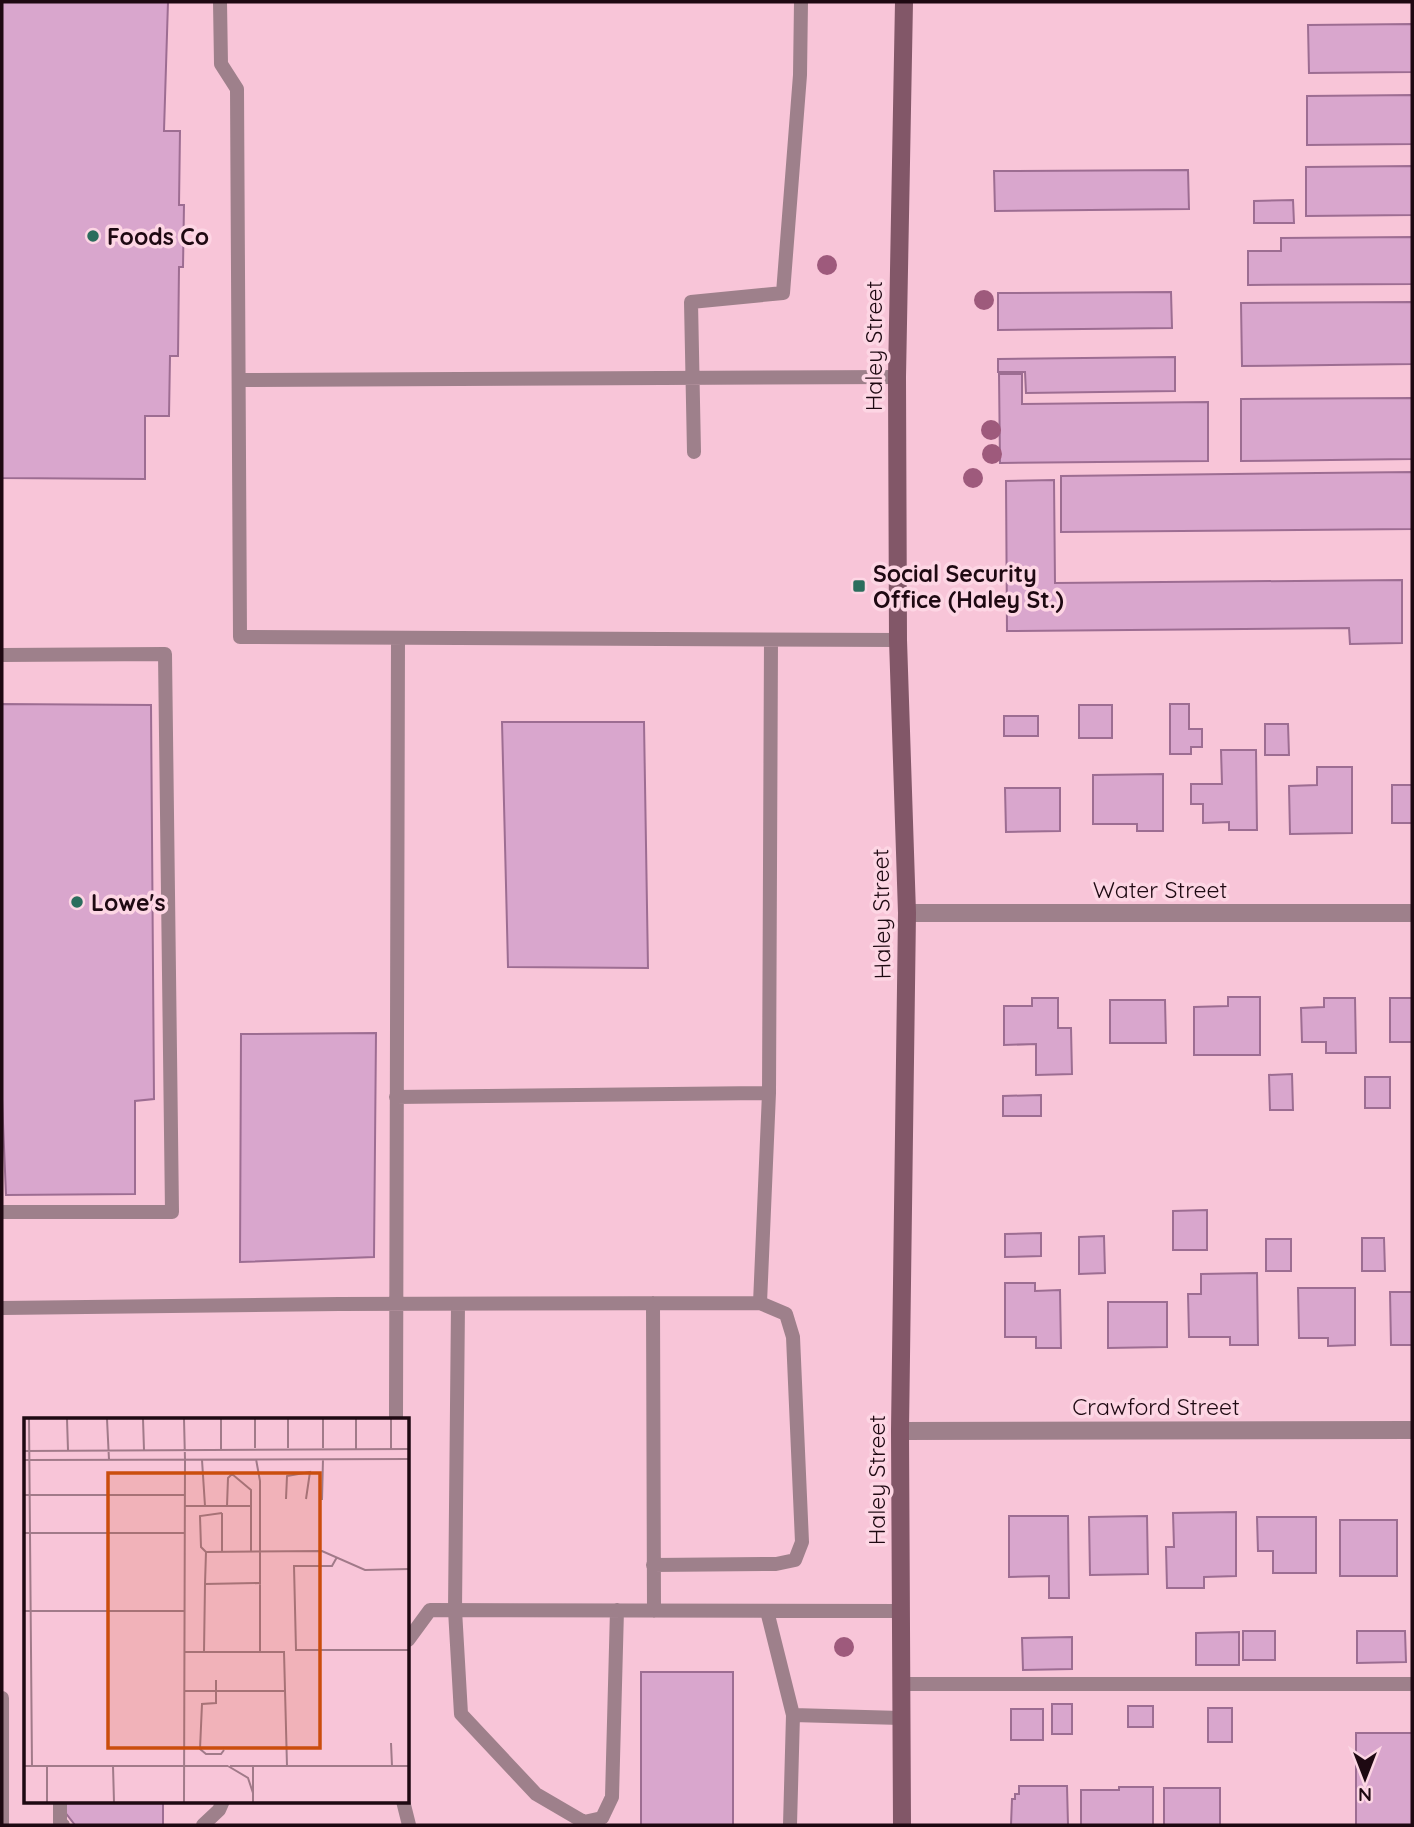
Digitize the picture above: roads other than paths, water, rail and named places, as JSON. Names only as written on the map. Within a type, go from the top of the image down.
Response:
[{"type":"main road","name":"Haley Street","points":[[902,1825],[900,1431],[907,913],[898,640],[897,377],[904,2]]},
{"type":"street","name":"Water Street","points":[[907,913],[1412,913]]},
{"type":"street","name":"Crawford Street","points":[[900,1431],[1412,1430]]},
{"type":"lane","points":[[220,2],[221,65],[237,89],[240,637],[898,640]]},
{"type":"lane","points":[[694,452],[691,302],[783,293],[800,75],[801,2]]},
{"type":"lane","points":[[240,380],[897,377]]},
{"type":"lane","points":[[396,1418],[398,638]]},
{"type":"lane","points":[[760,1303],[769,1093],[771,640]]},
{"type":"lane","points":[[2,654],[164,654],[172,1212],[2,1212]]},
{"type":"lane","points":[[396,1097],[769,1093]]},
{"type":"lane","points":[[653,1303],[654,1611]]},
{"type":"lane","points":[[2,1308],[760,1303],[786,1314],[793,1337],[802,1542],[795,1560],[776,1564],[653,1565]]},
{"type":"lane","points":[[458,1304],[455,1610],[461,1714],[536,1794],[584,1822],[602,1818],[612,1797],[617,1610]]},
{"type":"lane","points":[[410,1637],[430,1610],[901,1612]]},
{"type":"lane","points":[[767,1612],[793,1715],[790,1825]]},
{"type":"lane","points":[[901,1684],[1412,1684]]},
{"type":"lane","points":[[2,1698],[2,1825]]},
{"type":"lane","points":[[793,1715],[901,1718]]},
{"type":"lane","points":[[60,1802],[60,1823],[63,1825]]},
{"type":"lane","points":[[203,1825],[219,1810],[223,1802]]},
{"type":"lane","points":[[404,1802],[409,1825]]},
{"type":"place","name":"Foods Co","points":[[93,236]]},
{"type":"place","name":"Social Security Office (Haley St.)","points":[[859,586]]},
{"type":"place","name":"Lowe's","points":[[77,902]]}]
